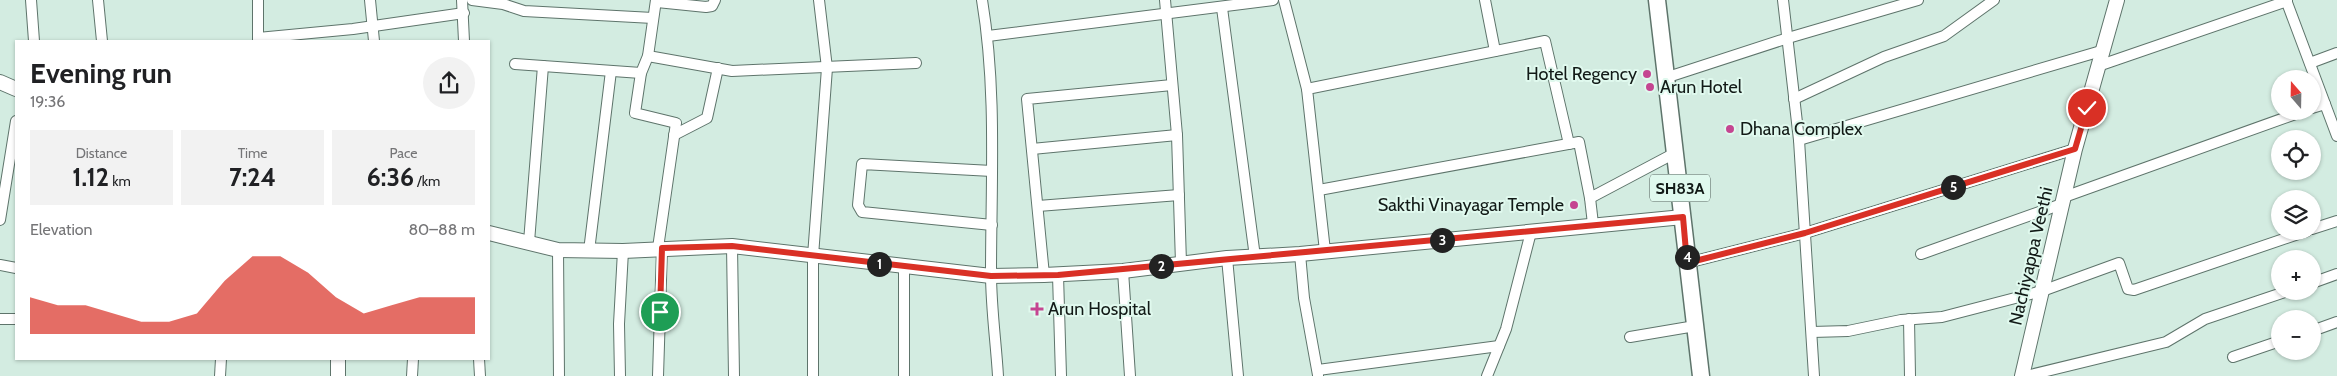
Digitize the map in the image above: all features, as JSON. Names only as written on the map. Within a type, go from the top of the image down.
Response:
[{"type":"main road","name":"SH83A","points":[[1657,0],[1701,376]]},
{"type":"street","points":[[31,0],[34,40]]},
{"type":"street","points":[[98,0],[102,40]]},
{"type":"street","points":[[258,0],[258,40],[296,38],[464,14]]},
{"type":"street","points":[[370,0],[374,40]]},
{"type":"street","points":[[462,0],[464,40]]},
{"type":"street","points":[[472,0],[503,4],[524,11],[653,18]]},
{"type":"street","points":[[658,376],[660,248],[676,123],[635,113],[641,73],[648,56],[656,1],[706,7],[712,6],[715,0]]},
{"type":"street","points":[[812,376],[813,256],[826,68],[818,0]]},
{"type":"street","points":[[982,0],[988,36],[992,172],[991,276],[998,376]]},
{"type":"street","points":[[1165,0],[1168,15],[1177,135],[1180,263]]},
{"type":"street","points":[[988,36],[1168,15],[1273,0]]},
{"type":"street","points":[[1284,0],[1306,89],[1325,251]]},
{"type":"street","points":[[1484,0],[1495,51]]},
{"type":"street","points":[[1782,0],[1799,140],[1814,376]]},
{"type":"street","points":[[1665,78],[1788,38],[1918,0]]},
{"type":"street","points":[[1794,99],[1884,57],[1944,36],[1994,0]]},
{"type":"street","name":"Nachiyappa Veethi","points":[[2022,376],[2075,149],[2101,51],[2117,0]]},
{"type":"street","points":[[2098,66],[2287,1],[2337,136]]},
{"type":"street","points":[[1222,8],[1255,256]]},
{"type":"street","points":[[1306,89],[1545,41],[1569,144]]},
{"type":"street","points":[[1799,140],[2101,51]]},
{"type":"street","points":[[2310,63],[2337,53]]},
{"type":"street","points":[[648,56],[732,71],[916,63]]},
{"type":"street","points":[[515,64],[641,73]]},
{"type":"street","points":[[528,242],[543,66]]},
{"type":"street","points":[[674,135],[707,118],[718,68]]},
{"type":"street","points":[[589,251],[612,71]]},
{"type":"street","points":[[0,82],[15,89]]},
{"type":"street","points":[[1044,275],[1027,100],[1172,85]]},
{"type":"street","points":[[2321,105],[2325,104]]},
{"type":"street","points":[[1922,254],[2280,120]]},
{"type":"street","points":[[0,220],[15,127]]},
{"type":"street","points":[[1032,149],[1177,135]]},
{"type":"street","points":[[1319,190],[1579,142],[1593,224]]},
{"type":"street","points":[[1687,263],[1805,233],[2075,149]]},
{"type":"street","points":[[1590,198],[1675,153]]},
{"type":"street","points":[[992,172],[862,164],[858,205],[862,212],[992,225]]},
{"type":"street","points":[[1038,206],[1179,195]]},
{"type":"street","points":[[490,233],[558,250],[623,251],[732,246],[991,276],[1058,275],[1123,270],[1227,258],[1300,254],[1531,232],[1593,224],[1683,217]]},
{"type":"street","points":[[2321,226],[2337,221]]},
{"type":"street","points":[[1487,376],[1506,329],[1531,232]]},
{"type":"street","points":[[1812,332],[1848,330],[1909,320],[1942,317],[2042,291],[2119,263],[2128,290],[2134,290],[2280,240]]},
{"type":"street","points":[[732,246],[734,376]]},
{"type":"street","points":[[558,250],[559,376]]},
{"type":"street","points":[[620,376],[619,324],[623,251]]},
{"type":"street","points":[[1300,254],[1304,298],[1318,373],[1499,346]]},
{"type":"street","points":[[1227,258],[1238,376]]},
{"type":"street","points":[[0,266],[15,268]]},
{"type":"street","points":[[904,267],[904,376]]},
{"type":"street","points":[[1123,270],[1130,376]]},
{"type":"street","points":[[2321,280],[2337,274]]},
{"type":"street","points":[[1058,275],[1061,376]]},
{"type":"street","points":[[2026,376],[2166,342],[2206,319],[2271,297]]},
{"type":"street","points":[[0,319],[15,319]]},
{"type":"street","points":[[1909,320],[1910,376]]},
{"type":"street","points":[[2321,328],[2337,322]]},
{"type":"street","points":[[1630,337],[1695,326]]},
{"type":"street","points":[[2233,357],[2271,344]]},
{"type":"street","points":[[220,376],[221,360]]},
{"type":"street","points":[[338,360],[338,376]]},
{"type":"street","points":[[412,376],[413,360]]},
{"type":"street","points":[[480,360],[480,376]]},
{"type":"place","name":"Hotel Regency","points":[[1647,74]]},
{"type":"place","name":"Arun Hotel","points":[[1650,87]]},
{"type":"place","name":"Dhana Complex","points":[[1730,129]]},
{"type":"place","name":"Sakthi Vinayagar Temple","points":[[1574,205]]},
{"type":"place","name":"Arun Hospital","points":[[1037,309]]},
{"type":"route","points":[[660,312],[662,248],[732,246],[991,276],[1058,275],[1683,217],[1687,263],[1805,233],[2075,149],[2087,108]]}]
